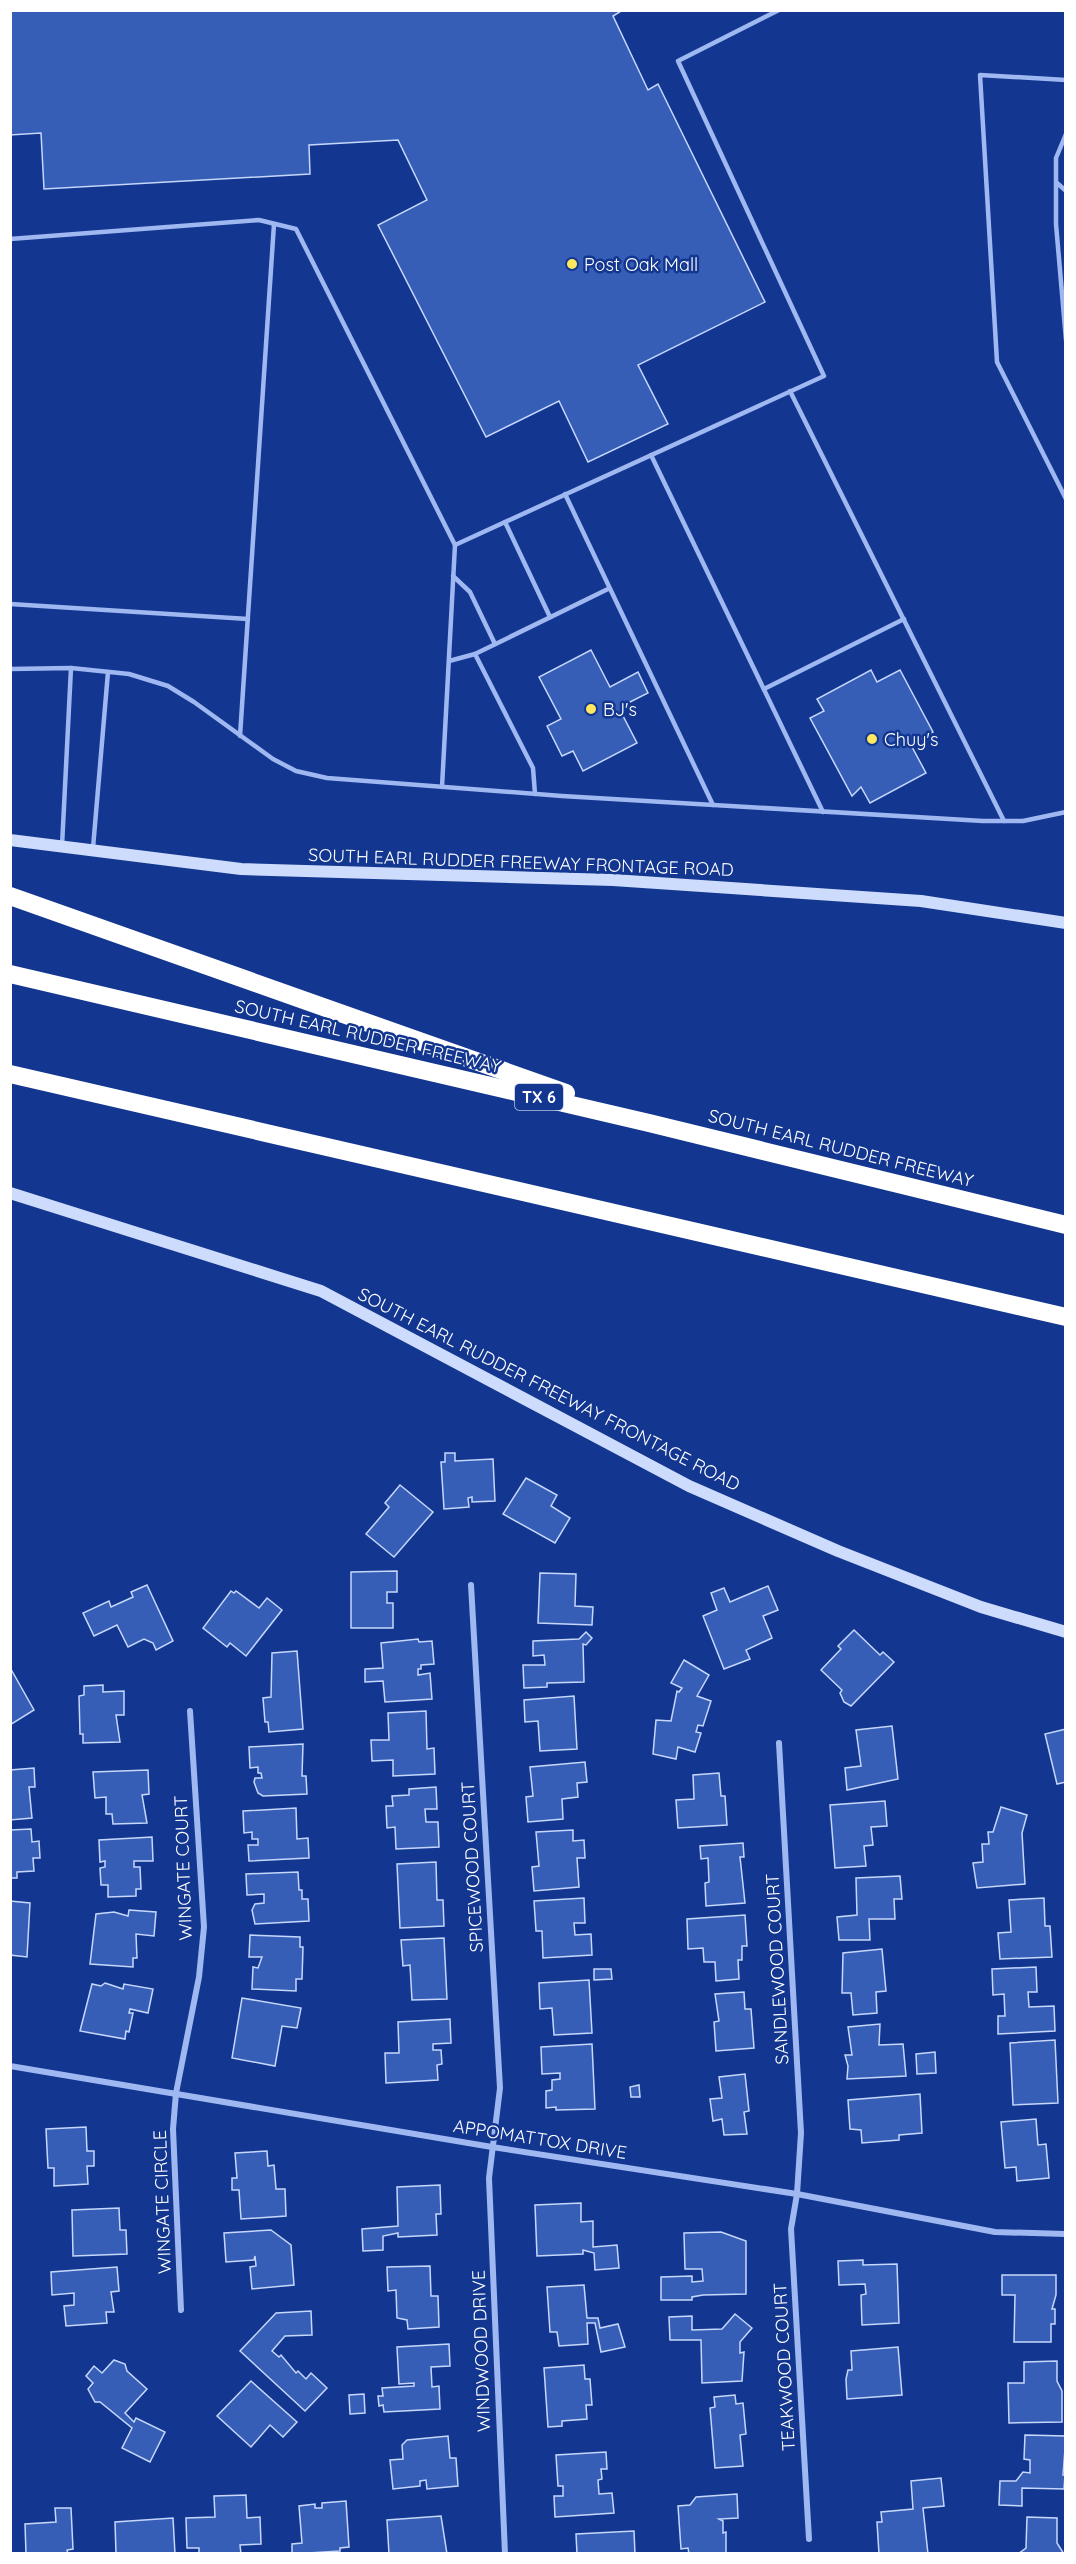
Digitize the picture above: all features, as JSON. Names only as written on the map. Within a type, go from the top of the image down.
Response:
[{"type":"highway","points":[[10,896],[649,1122]]},
{"type":"highway","name":"SOUTH EARL RUDDER FREEWAY","points":[[10,974],[649,1122],[1065,1225]]},
{"type":"highway","points":[[10,1074],[1065,1317]]},
{"type":"main road","name":"SOUTH EARL RUDDER FREEWAY FRONTAGE ROAD","points":[[10,840],[241,869],[613,880],[909,900],[1065,923]]},
{"type":"main road","name":"SOUTH EARL RUDDER FREEWAY FRONTAGE ROAD","points":[[10,1193],[321,1291],[689,1486],[838,1551],[981,1607],[1062,1630]]},
{"type":"street","name":"SPICEWOOD COURT","points":[[471,1585],[500,2088],[492,2147]]},
{"type":"street","name":"WINGATE COURT","points":[[176,2093],[199,1977],[204,1927],[190,1711]]},
{"type":"street","name":"SANDLEWOOD COURT","points":[[780,1743],[801,2133],[797,2194]]},
{"type":"street","name":"APPOMATTOX DRIVE","points":[[10,2066],[492,2147],[797,2194],[995,2232],[1065,2234]]},
{"type":"street","name":"WINGATE CIRCLE","points":[[176,2093],[174,2129],[181,2310]]},
{"type":"street","name":"WINDWOOD DRIVE","points":[[492,2147],[489,2178],[505,2553]]},
{"type":"street","name":"TEAKWOOD COURT","points":[[797,2194],[791,2229],[809,2539]]},
{"type":"lane","points":[[455,545],[824,376],[678,61],[779,10]]},
{"type":"lane","points":[[1065,80],[980,75],[997,362],[1065,499]]},
{"type":"lane","points":[[1065,134],[1056,158],[1056,224],[1063,269],[1065,340]]},
{"type":"lane","points":[[1057,183],[1065,191]]},
{"type":"lane","points":[[10,246],[11,239],[259,220],[296,229],[455,545],[442,787]]},
{"type":"lane","points":[[1056,224],[1065,223]]},
{"type":"lane","points":[[240,736],[274,224]]},
{"type":"lane","points":[[790,391],[1004,821]]},
{"type":"lane","points":[[651,455],[823,812]]},
{"type":"lane","points":[[565,494],[712,805]]},
{"type":"lane","points":[[505,522],[550,617]]},
{"type":"lane","points":[[453,576],[470,592],[495,644]]},
{"type":"lane","points":[[449,661],[475,654],[608,589]]},
{"type":"lane","points":[[10,604],[248,619]]},
{"type":"lane","points":[[765,689],[904,620]]},
{"type":"lane","points":[[475,654],[533,768],[535,794]]},
{"type":"lane","points":[[10,669],[71,669],[129,674],[168,686],[240,736],[296,771],[327,778],[535,794],[1004,821],[1023,821],[1065,812]]},
{"type":"lane","points":[[62,847],[71,669]]},
{"type":"lane","points":[[93,850],[108,672]]},
{"type":"building","name":"Post Oak Mall","points":[[10,10],[623,10],[613,16],[648,90],[658,84],[765,302],[638,365],[668,424],[588,462],[559,401],[486,437],[378,225],[427,200],[398,140],[309,145],[310,174],[44,189],[41,133],[10,135]]},
{"type":"building","name":"BJ's","points":[[591,650],[610,687],[638,672],[648,693],[628,703],[629,707],[621,712],[637,743],[583,771],[573,751],[562,756],[547,726],[561,719],[539,677]]},
{"type":"building","name":"Chuy's","points":[[871,670],[877,682],[900,670],[933,732],[911,745],[926,773],[870,803],[861,787],[852,796],[810,718],[824,711],[817,699]]},
{"type":"building","points":[[445,1453],[455,1453],[455,1461],[493,1459],[495,1501],[472,1502],[472,1497],[468,1498],[469,1507],[444,1509],[441,1462],[445,1462]]},
{"type":"building","points":[[526,1478],[557,1495],[551,1506],[570,1518],[555,1543],[503,1514]]},
{"type":"building","points":[[400,1485],[433,1512],[394,1557],[366,1534],[389,1507],[385,1503]]},
{"type":"building","points":[[397,1571],[397,1592],[387,1592],[387,1603],[393,1603],[393,1628],[351,1628],[351,1572]]},
{"type":"building","points":[[540,1573],[576,1574],[575,1606],[593,1607],[592,1625],[538,1623]]},
{"type":"building","points":[[147,1585],[173,1641],[156,1650],[153,1643],[144,1639],[128,1647],[117,1625],[94,1636],[83,1613],[109,1601],[111,1607],[133,1597],[131,1592]]},
{"type":"building","points":[[768,1586],[778,1610],[763,1616],[772,1638],[746,1650],[750,1659],[724,1669],[703,1616],[717,1610],[711,1593],[724,1588],[730,1602]]},
{"type":"building","points":[[231,1591],[234,1593],[236,1591],[259,1608],[267,1598],[282,1610],[246,1656],[230,1643],[227,1647],[203,1628]]},
{"type":"building","points":[[854,1630],[880,1655],[883,1652],[894,1662],[851,1706],[844,1702],[840,1693],[842,1690],[821,1670],[841,1649],[838,1646]]},
{"type":"building","points":[[586,1632],[592,1638],[586,1645],[583,1644],[584,1682],[547,1683],[547,1687],[524,1688],[523,1665],[545,1665],[544,1655],[533,1656],[533,1641],[579,1639]]},
{"type":"building","points":[[418,1639],[419,1642],[432,1641],[434,1664],[421,1665],[418,1675],[430,1673],[432,1699],[385,1702],[383,1681],[365,1682],[365,1669],[383,1668],[381,1643]]},
{"type":"building","points":[[297,1651],[303,1729],[269,1732],[268,1722],[265,1722],[263,1698],[271,1697],[272,1653]]},
{"type":"building","points":[[684,1660],[709,1675],[697,1696],[711,1701],[703,1726],[698,1725],[696,1732],[701,1733],[695,1752],[678,1747],[676,1759],[653,1754],[656,1720],[671,1721],[677,1691],[679,1692],[682,1688],[671,1683]]},
{"type":"building","points":[[12,1671],[34,1710],[10,1725],[10,1672]]},
{"type":"building","points":[[103,1685],[103,1692],[124,1691],[124,1715],[116,1715],[120,1742],[83,1743],[83,1734],[80,1734],[79,1696],[84,1695],[84,1686]]},
{"type":"building","points":[[574,1696],[577,1749],[540,1751],[538,1721],[525,1722],[524,1700]]},
{"type":"building","points":[[426,1711],[427,1749],[434,1748],[435,1774],[393,1776],[393,1760],[372,1761],[371,1740],[389,1740],[388,1713]]},
{"type":"building","points":[[892,1726],[898,1779],[847,1790],[845,1768],[861,1766],[856,1730]]},
{"type":"building","points":[[1066,1729],[1066,1782],[1057,1784],[1045,1734]]},
{"type":"building","points":[[303,1744],[302,1776],[306,1776],[307,1794],[263,1796],[258,1793],[255,1778],[262,1778],[261,1773],[258,1773],[258,1767],[250,1768],[249,1747]]},
{"type":"building","points":[[585,1762],[587,1782],[577,1783],[578,1797],[562,1799],[563,1819],[528,1822],[526,1797],[533,1796],[530,1767]]},
{"type":"building","points":[[34,1768],[35,1787],[29,1787],[32,1818],[10,1820],[10,1770]]},
{"type":"building","points":[[148,1770],[149,1794],[142,1795],[147,1823],[113,1824],[112,1814],[106,1814],[106,1797],[95,1798],[93,1772]]},
{"type":"building","points":[[719,1773],[721,1796],[725,1796],[727,1825],[678,1828],[676,1800],[694,1799],[693,1775]]},
{"type":"building","points":[[436,1787],[437,1809],[425,1809],[426,1822],[438,1822],[439,1847],[396,1849],[395,1827],[387,1828],[386,1806],[393,1806],[392,1796],[409,1795],[409,1789]]},
{"type":"building","points":[[885,1801],[887,1826],[871,1827],[873,1845],[864,1846],[866,1866],[835,1868],[830,1805]]},
{"type":"building","points":[[1001,1807],[1027,1815],[1022,1833],[1025,1884],[977,1888],[973,1863],[983,1862],[982,1844],[989,1844],[988,1832],[993,1832]]},
{"type":"building","points":[[296,1808],[297,1839],[308,1838],[309,1858],[249,1861],[248,1845],[258,1845],[258,1839],[252,1839],[252,1832],[244,1833],[243,1811]]},
{"type":"building","points":[[31,1829],[32,1842],[39,1841],[40,1858],[33,1858],[34,1871],[17,1872],[17,1878],[10,1878],[10,1830]]},
{"type":"building","points":[[573,1830],[573,1841],[584,1840],[585,1858],[577,1858],[579,1887],[534,1891],[532,1867],[539,1866],[536,1832]]},
{"type":"building","points":[[152,1837],[153,1861],[134,1861],[134,1867],[140,1867],[141,1889],[136,1889],[136,1896],[108,1897],[108,1885],[101,1885],[100,1868],[105,1867],[105,1861],[100,1862],[99,1840]]},
{"type":"building","points":[[743,1843],[744,1857],[740,1857],[745,1903],[706,1906],[705,1883],[709,1882],[708,1858],[701,1859],[700,1846]]},
{"type":"building","points":[[436,1862],[437,1900],[443,1900],[444,1926],[400,1928],[397,1864]]},
{"type":"building","points":[[298,1872],[302,1899],[308,1899],[309,1921],[255,1924],[252,1910],[255,1904],[264,1903],[264,1894],[247,1895],[246,1874]]},
{"type":"building","points":[[900,1876],[902,1899],[894,1899],[895,1919],[869,1919],[870,1940],[839,1940],[837,1917],[857,1915],[856,1878]]},
{"type":"building","points":[[584,1898],[585,1923],[574,1923],[575,1935],[591,1934],[592,1955],[543,1958],[542,1931],[536,1931],[534,1901]]},
{"type":"building","points":[[1044,1898],[1045,1926],[1050,1926],[1052,1957],[1000,1959],[998,1933],[1011,1932],[1009,1900]]},
{"type":"building","points":[[10,1901],[30,1903],[27,1957],[10,1955]]},
{"type":"building","points":[[129,1910],[156,1912],[154,1936],[136,1934],[137,1958],[133,1958],[133,1967],[90,1964],[96,1914],[114,1912],[128,1916]]},
{"type":"building","points":[[745,1915],[747,1946],[742,1946],[742,1960],[738,1960],[739,1979],[716,1981],[715,1962],[704,1962],[703,1948],[688,1949],[687,1919]]},
{"type":"building","points":[[250,1935],[300,1937],[300,1947],[303,1947],[302,1979],[296,1979],[296,1991],[252,1989],[253,1967],[258,1968],[262,1957],[249,1957]]},
{"type":"building","points":[[444,1938],[447,1999],[412,2000],[410,1965],[403,1966],[401,1940]]},
{"type":"building","points":[[882,1949],[886,1991],[876,1992],[877,2013],[853,2015],[851,1993],[842,1993],[843,1953]]},
{"type":"building","points":[[1036,1967],[1037,1992],[1028,1992],[1029,2007],[1054,2006],[1055,2031],[998,2034],[998,2016],[1005,2016],[1004,1994],[993,1995],[992,1969]]},
{"type":"building","points":[[594,1969],[611,1969],[612,1979],[594,1980]]},
{"type":"building","points":[[589,1980],[592,2033],[554,2035],[552,2008],[540,2009],[539,1983]]},
{"type":"building","points":[[105,1983],[123,1989],[124,1984],[153,1989],[148,2013],[130,2009],[129,2013],[133,2013],[125,2039],[80,2031],[92,1984],[101,1986]]},
{"type":"building","points":[[744,1992],[745,2009],[751,2009],[754,2048],[716,2051],[714,2022],[719,2021],[715,1994]]},
{"type":"building","points":[[242,1998],[301,2008],[297,2028],[282,2026],[275,2066],[232,2058]]},
{"type":"building","points":[[450,2019],[451,2043],[433,2044],[433,2050],[441,2050],[442,2064],[437,2065],[438,2080],[386,2083],[385,2053],[399,2053],[398,2022]]},
{"type":"building","points":[[880,2024],[879,2045],[903,2044],[906,2076],[847,2079],[848,2066],[845,2055],[852,2055],[848,2027]]},
{"type":"building","points":[[1055,2040],[1058,2103],[1013,2105],[1010,2043]]},
{"type":"building","points":[[592,2044],[595,2109],[546,2108],[546,2091],[552,2090],[552,2080],[560,2079],[560,2073],[542,2074],[541,2047]]},
{"type":"building","points":[[935,2052],[936,2073],[917,2074],[916,2054]]},
{"type":"building","points":[[745,2074],[749,2111],[744,2112],[747,2134],[724,2135],[722,2119],[713,2121],[710,2099],[722,2098],[719,2077]]},
{"type":"building","points":[[639,2085],[640,2097],[631,2097],[630,2087]]},
{"type":"building","points":[[920,2094],[922,2133],[899,2135],[899,2140],[862,2143],[861,2130],[850,2129],[848,2100]]},
{"type":"building","points":[[1036,2119],[1038,2145],[1046,2144],[1049,2178],[1017,2181],[1016,2167],[1005,2168],[1001,2122]]},
{"type":"building","points":[[86,2127],[87,2151],[94,2151],[94,2166],[87,2166],[88,2184],[54,2186],[54,2168],[48,2168],[46,2129]]},
{"type":"building","points":[[267,2151],[268,2166],[274,2165],[276,2189],[285,2189],[286,2216],[241,2219],[239,2190],[232,2190],[232,2178],[237,2178],[235,2153]]},
{"type":"building","points":[[440,2185],[441,2214],[436,2214],[437,2235],[398,2237],[398,2233],[383,2236],[383,2250],[363,2251],[362,2229],[398,2226],[397,2187]]},
{"type":"building","points":[[581,2203],[581,2222],[593,2221],[593,2247],[617,2245],[619,2268],[595,2270],[594,2253],[583,2250],[583,2254],[537,2256],[535,2205]]},
{"type":"building","points":[[119,2208],[120,2230],[126,2230],[127,2254],[73,2256],[72,2210]]},
{"type":"building","points":[[271,2230],[291,2245],[294,2285],[252,2289],[250,2267],[256,2266],[255,2256],[254,2260],[226,2262],[224,2233]]},
{"type":"building","points":[[721,2232],[746,2241],[746,2294],[703,2295],[692,2297],[692,2300],[661,2300],[661,2277],[692,2276],[692,2282],[703,2281],[702,2269],[685,2269],[684,2233]]},
{"type":"building","points":[[863,2260],[863,2265],[897,2264],[899,2323],[862,2325],[861,2295],[866,2294],[865,2284],[839,2285],[838,2261]]},
{"type":"building","points":[[430,2266],[431,2296],[438,2296],[439,2327],[408,2329],[407,2320],[397,2318],[396,2290],[388,2291],[387,2267]]},
{"type":"building","points":[[117,2267],[119,2291],[111,2292],[114,2312],[106,2312],[107,2323],[66,2326],[64,2306],[74,2305],[74,2293],[52,2295],[51,2272]]},
{"type":"building","points":[[1002,2275],[1056,2275],[1056,2295],[1052,2309],[1055,2309],[1055,2324],[1051,2324],[1051,2342],[1014,2342],[1015,2295],[1002,2295]]},
{"type":"building","points":[[584,2285],[587,2318],[598,2318],[600,2328],[618,2324],[625,2347],[601,2352],[595,2323],[587,2323],[588,2344],[559,2346],[557,2332],[550,2332],[547,2287]]},
{"type":"building","points":[[311,2311],[312,2335],[285,2336],[272,2351],[279,2357],[281,2355],[296,2373],[298,2371],[306,2379],[311,2373],[327,2388],[305,2411],[240,2351],[276,2313]]},
{"type":"building","points":[[735,2314],[752,2328],[740,2342],[740,2353],[744,2352],[742,2381],[702,2383],[701,2340],[670,2340],[669,2317],[692,2316],[692,2330],[722,2329]]},
{"type":"building","points":[[449,2344],[450,2366],[431,2367],[432,2387],[439,2386],[440,2409],[384,2412],[383,2405],[379,2406],[378,2396],[383,2396],[382,2388],[414,2386],[414,2383],[399,2384],[397,2347]]},
{"type":"building","points":[[898,2347],[902,2395],[847,2399],[846,2379],[848,2370],[852,2370],[851,2351]]},
{"type":"building","points":[[114,2360],[125,2364],[127,2371],[147,2389],[125,2413],[134,2422],[136,2418],[165,2432],[150,2462],[122,2448],[132,2428],[100,2402],[95,2402],[88,2389],[93,2383],[86,2376],[94,2366],[102,2373]]},
{"type":"building","points":[[1057,2361],[1057,2381],[1062,2391],[1062,2422],[1009,2423],[1008,2383],[1024,2383],[1024,2362]]},
{"type":"building","points":[[584,2365],[585,2379],[590,2379],[592,2405],[586,2405],[587,2419],[562,2421],[562,2426],[548,2427],[544,2368]]},
{"type":"building","points":[[251,2381],[297,2422],[283,2437],[270,2425],[251,2447],[217,2416]]},
{"type":"building","points":[[364,2394],[365,2413],[350,2414],[349,2395]]},
{"type":"building","points":[[735,2395],[736,2404],[743,2403],[746,2434],[740,2435],[743,2466],[715,2468],[710,2408],[715,2407],[714,2397]]},
{"type":"building","points":[[1025,2435],[1066,2436],[1064,2489],[1022,2488],[1022,2506],[999,2505],[1000,2481],[1016,2481],[1023,2472],[1030,2473],[1030,2460],[1024,2459]]},
{"type":"building","points":[[448,2436],[450,2458],[456,2458],[458,2486],[427,2489],[426,2480],[420,2481],[420,2486],[393,2489],[390,2460],[403,2459],[402,2445],[407,2440]]},
{"type":"building","points":[[606,2452],[607,2469],[601,2469],[602,2479],[598,2480],[599,2494],[612,2493],[614,2513],[555,2517],[554,2496],[563,2496],[563,2486],[558,2486],[556,2455]]},
{"type":"building","points":[[941,2478],[944,2506],[923,2508],[928,2554],[879,2554],[877,2522],[882,2522],[881,2512],[913,2509],[911,2481]]},
{"type":"building","points":[[737,2494],[738,2518],[719,2519],[723,2521],[723,2533],[726,2532],[726,2554],[689,2554],[688,2548],[681,2549],[678,2506],[690,2505],[696,2497]]},
{"type":"building","points":[[246,2495],[247,2518],[260,2517],[261,2544],[240,2545],[241,2554],[199,2554],[199,2548],[187,2548],[186,2518],[215,2517],[214,2496]]},
{"type":"building","points":[[346,2501],[349,2547],[340,2548],[340,2551],[292,2554],[292,2544],[302,2543],[299,2506],[315,2504],[315,2508],[322,2508],[322,2503]]},
{"type":"building","points":[[55,2508],[71,2508],[73,2549],[67,2550],[68,2554],[26,2554],[25,2524],[56,2522]]},
{"type":"building","points":[[441,2516],[447,2554],[389,2554],[387,2520]]},
{"type":"building","points":[[1027,2517],[1057,2518],[1057,2543],[1064,2554],[1018,2554],[1026,2548]]},
{"type":"building","points":[[173,2518],[175,2554],[116,2554],[115,2522]]},
{"type":"building","points":[[634,2531],[635,2554],[577,2554],[576,2534]]},
{"type":"place","name":"Post Oak Mall","points":[[572,264]]},
{"type":"place","name":"BJ's","points":[[591,709]]},
{"type":"place","name":"Chuy's","points":[[872,739]]}]
